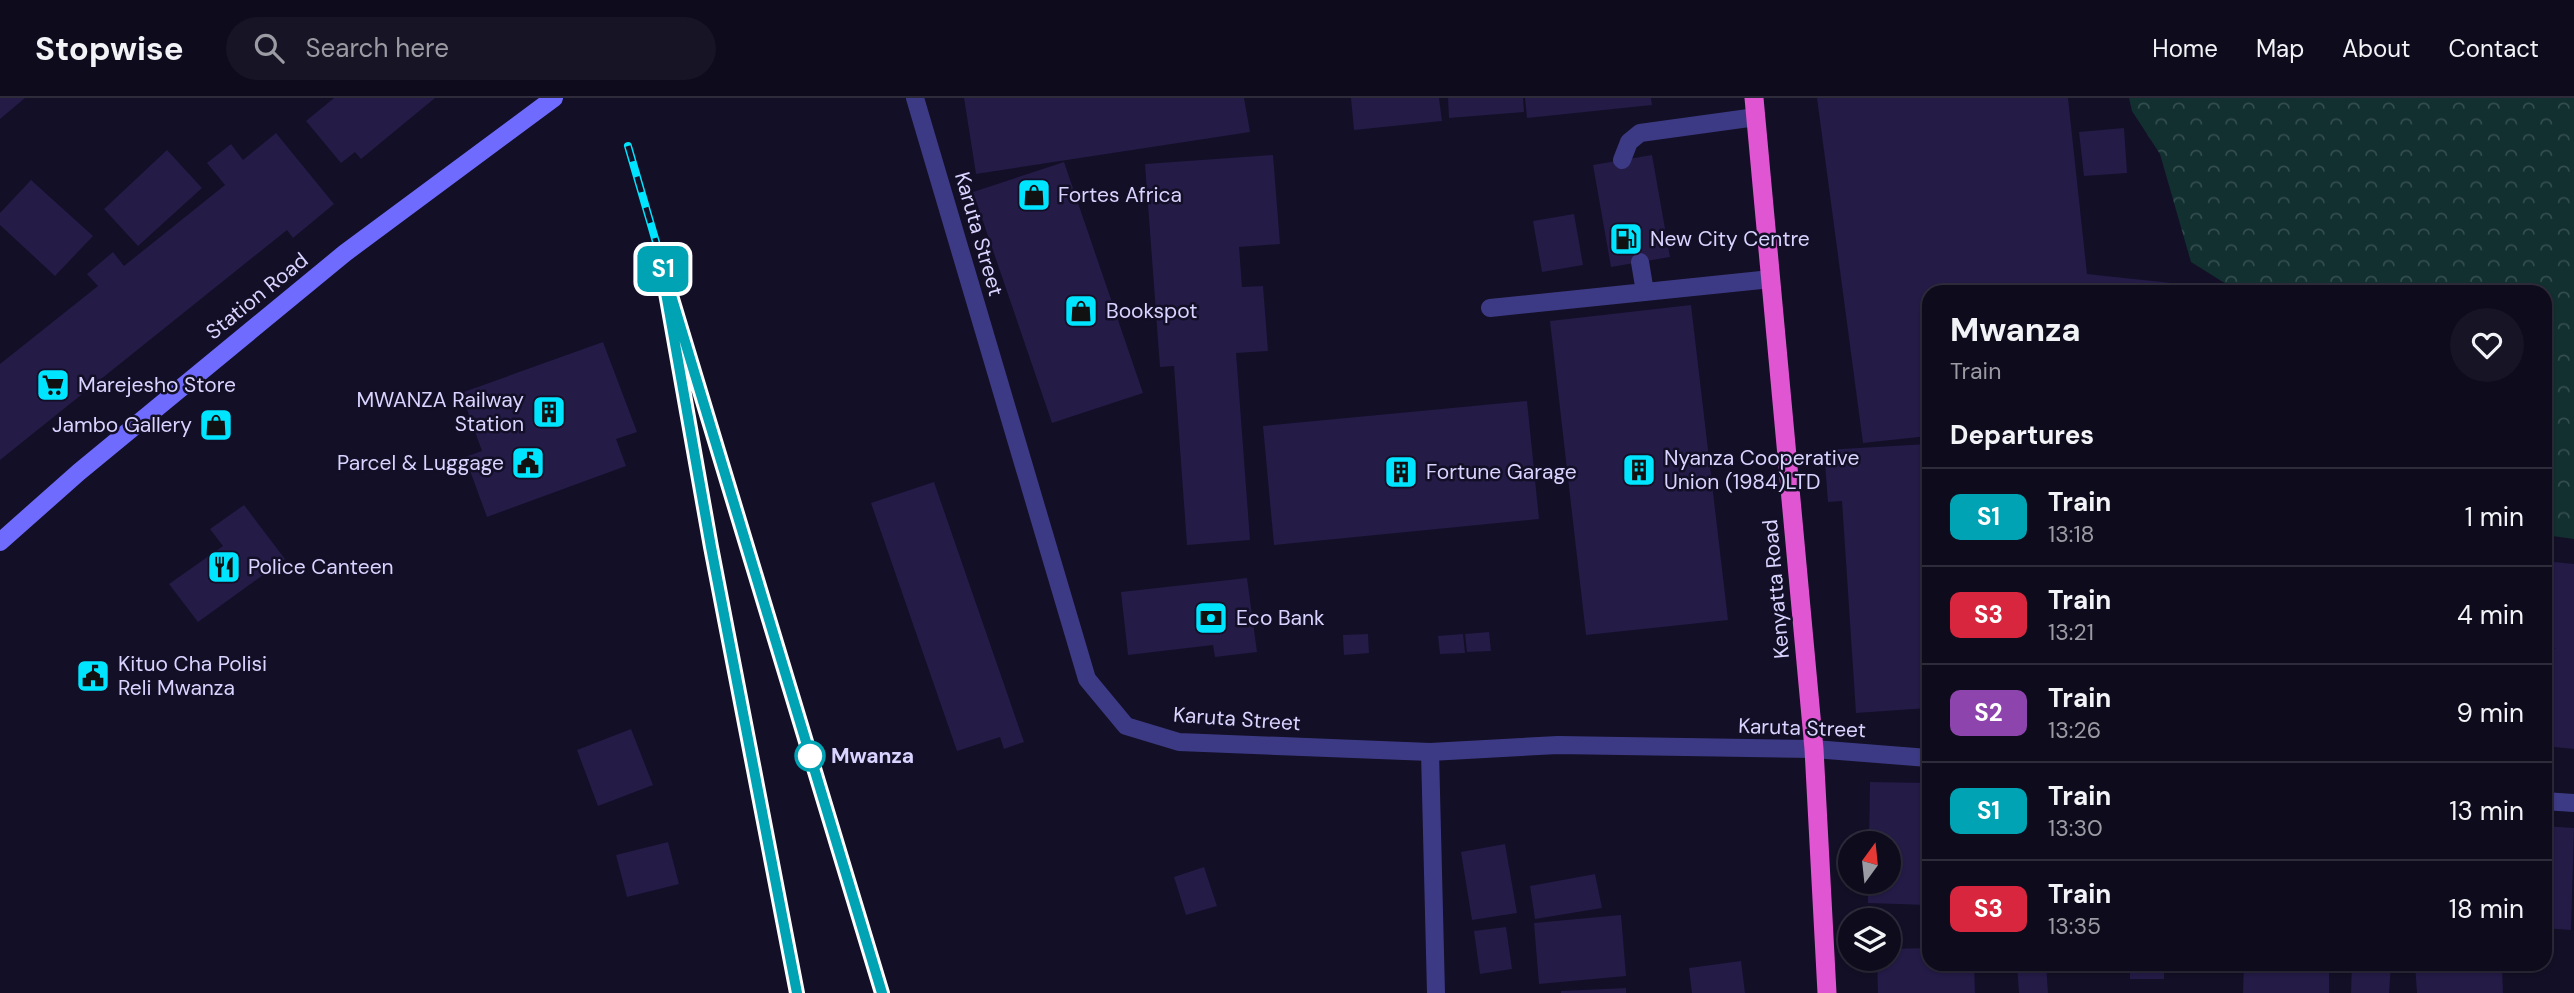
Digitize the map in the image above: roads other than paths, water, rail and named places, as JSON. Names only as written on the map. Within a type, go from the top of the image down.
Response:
[{"type":"highway","name":"Kenyatta Road","points":[[1755,108],[1814,749],[1827,993]]},
{"type":"main road","name":"Station Road","points":[[0,542],[79,472],[345,253],[554,98]]},
{"type":"street","name":"Karuta Street","points":[[915,98],[1087,680],[1126,726],[1179,741],[1430,752],[1559,745],[1814,749],[1922,758]]},
{"type":"street","points":[[1622,160],[1629,142],[1640,133],[1755,108]]},
{"type":"street","points":[[1640,262],[1645,292]]},
{"type":"street","points":[[1490,308],[1771,279]]},
{"type":"street","points":[[1430,752],[1436,993]]},
{"type":"street","points":[[2552,802],[2574,803]]},
{"type":"railway","points":[[628,146],[882,993]]},
{"type":"railway","points":[[673,332],[711,547],[797,993]]},
{"type":"train","name":"S1","points":[[797,993],[711,547],[660,259],[882,993]]},
{"type":"place","name":"Fortes Africa","points":[[1034,195]]},
{"type":"place","name":"New City Centre","points":[[1626,239]]},
{"type":"place","name":"Bookspot","points":[[1081,311]]},
{"type":"place","name":"Marejesho Store","points":[[53,385]]},
{"type":"place","name":"MWANZA Railway Station","points":[[549,412]]},
{"type":"place","name":"Jambo Gallery","points":[[216,425]]},
{"type":"place","name":"Parcel & Luggage","points":[[528,463]]},
{"type":"place","name":"Nyanza Cooperative Union (1984)LTD","points":[[1639,470]]},
{"type":"place","name":"Fortune Garage","points":[[1401,472]]},
{"type":"place","name":"Police Canteen","points":[[224,567]]},
{"type":"place","name":"Eco Bank","points":[[1211,618]]},
{"type":"place","name":"Kituo Cha Polisi Reli Mwanza","points":[[93,676]]},
{"type":"place","name":"Mwanza","points":[[810,756]]}]
